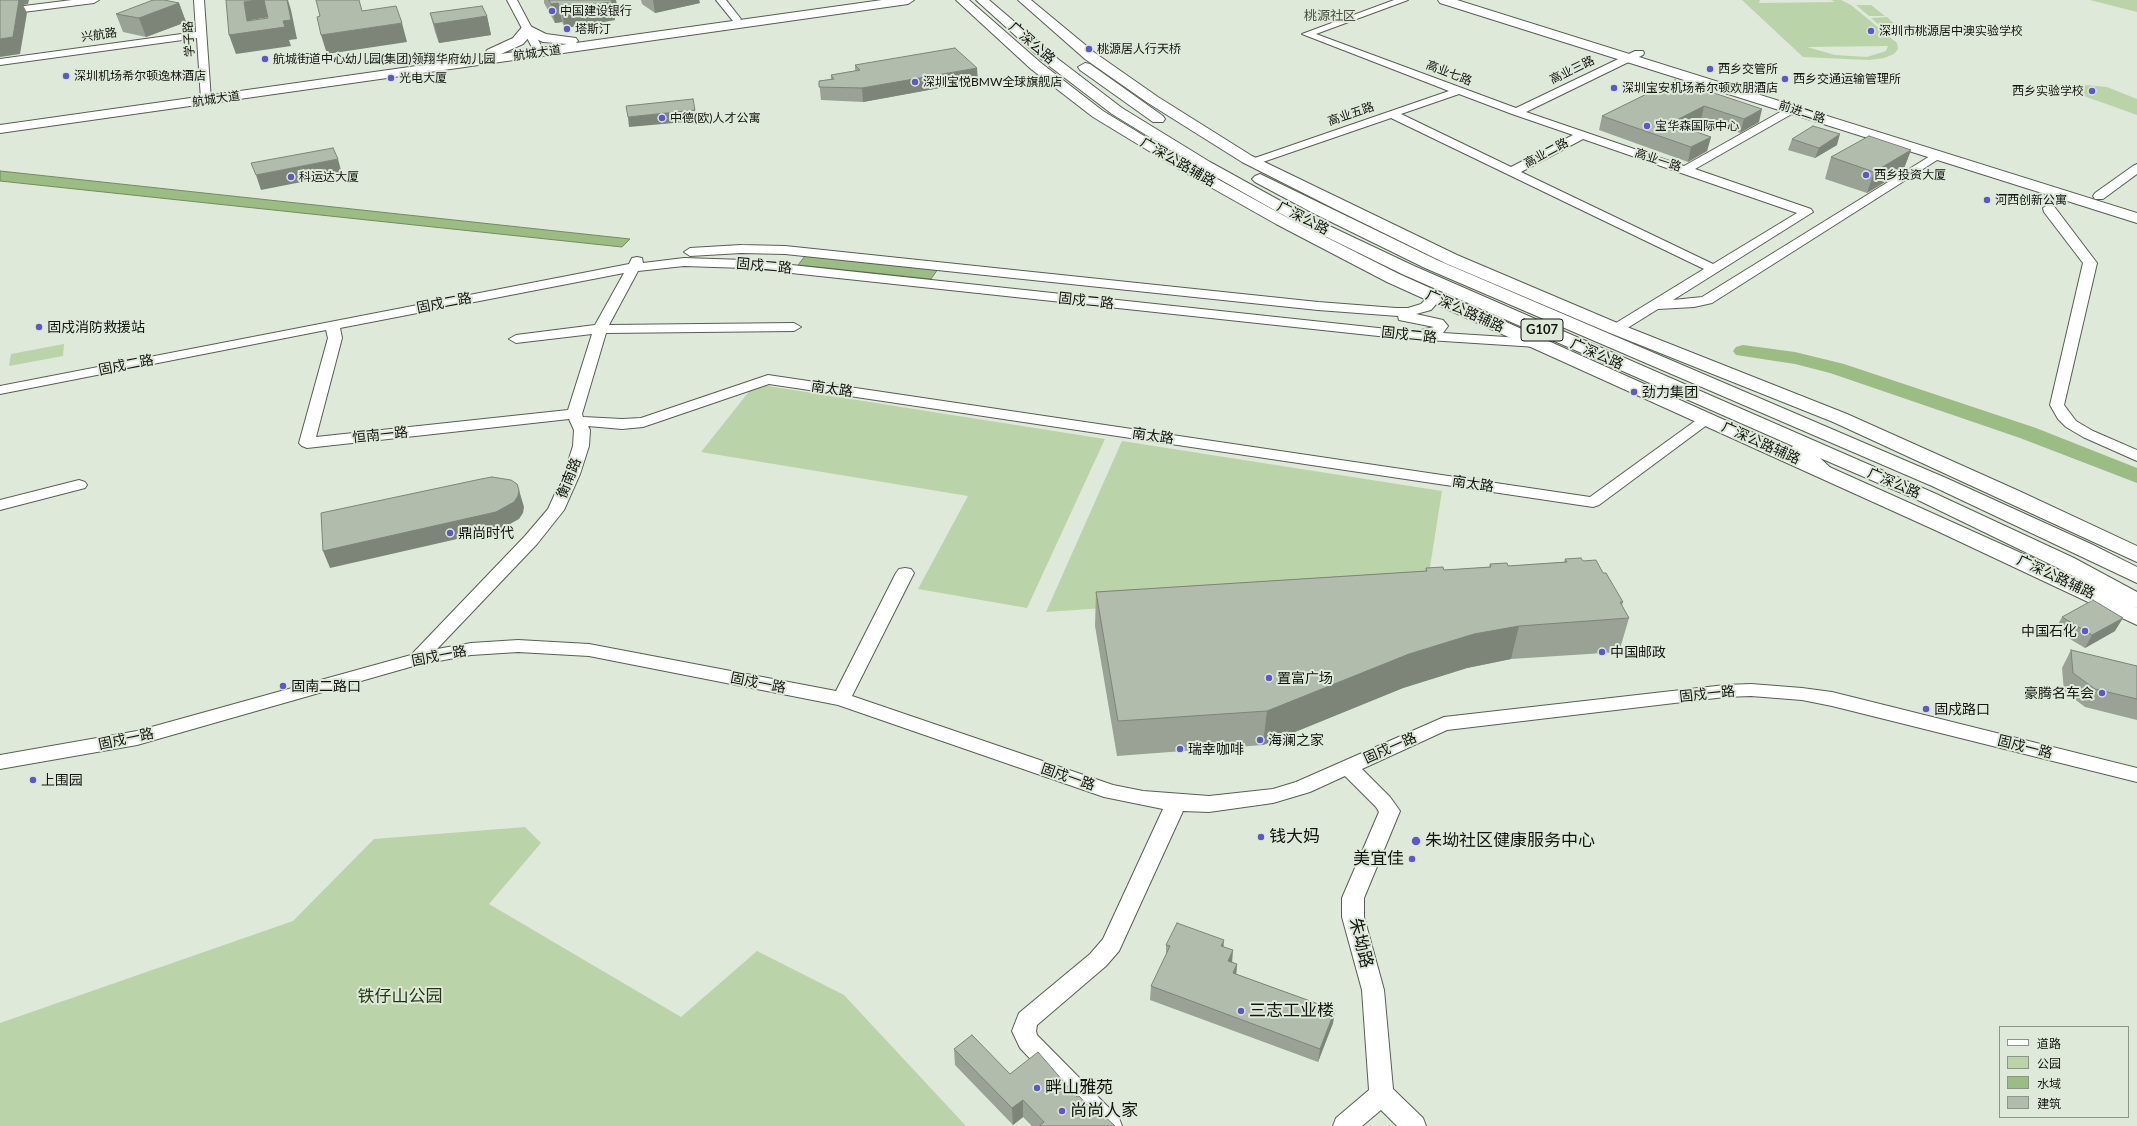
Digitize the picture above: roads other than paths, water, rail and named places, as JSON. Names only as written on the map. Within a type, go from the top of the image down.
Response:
[{"type":"main road","name":"航城大道","points":[[0,129],[480,56],[539,50],[736,19],[868,1],[908,0]]},
{"type":"main road","name":"广深公路","points":[[1004,0],[1072,58],[1154,108],[1230,163],[1319,210],[1431,264],[1939,482],[2084,549],[2137,576]]},
{"type":"main road","points":[[1024,0],[1154,108],[1253,162],[1451,259],[1616,329],[1840,418],[2012,495],[2137,555]]},
{"type":"main road","name":"前进二路","points":[[1444,0],[1634,55],[2137,208]]},
{"type":"main road","name":"前进二路","points":[[1470,0],[1793,109],[2137,218]]},
{"type":"main road","name":"航城大道","points":[[0,122],[206,97],[539,50],[868,1]]},
{"type":"main road","name":"广深公路","points":[[967,1],[1053,62],[1117,111],[1205,165],[1312,223],[1408,270],[1927,497],[2066,563],[2137,601]]},
{"type":"main road","name":"广深公路辅路","points":[[967,1],[1036,66],[1098,114],[1187,168],[1282,221],[1393,278],[1826,472],[2062,580],[2137,618]]},
{"type":"main road","points":[[480,56],[511,46],[523,37],[528,28],[536,35],[551,39],[572,41],[595,40]]},
{"type":"main road","points":[[1059,84],[1097,95]]},
{"type":"main road","points":[[1780,434],[1826,472]]},
{"type":"street","points":[[0,12],[94,0]]},
{"type":"street","name":"学子路","points":[[199,0],[206,97]]},
{"type":"street","points":[[512,0],[539,50]]},
{"type":"street","points":[[721,0],[736,19]]},
{"type":"street","name":"高业七路","points":[[1402,0],[1307,34],[1458,91],[1582,134]]},
{"type":"street","name":"兴航路","points":[[0,62],[202,34]]},
{"type":"street","name":"高业三路","points":[[1516,112],[1634,55]]},
{"type":"street","name":"高业五路","points":[[1253,162],[1458,91]]},
{"type":"street","name":"高业一路","points":[[1582,134],[1685,170],[1793,109]]},
{"type":"street","points":[[1391,114],[1714,269]]},
{"type":"street","name":"高业二路","points":[[1511,172],[1582,134]]},
{"type":"street","points":[[1654,306],[1694,303],[1707,300],[1939,155]]},
{"type":"street","points":[[2099,196],[2137,168]]},
{"type":"street","points":[[1616,329],[1807,212],[1685,170]]},
{"type":"street","points":[[2049,208],[2050,212],[2082,249],[2090,263],[2056,405],[2063,416],[2072,424],[2088,434],[2137,456]]},
{"type":"street","points":[[745,264],[740,262],[739,255],[746,251],[755,249]]},
{"type":"street","name":"固戍二路","points":[[0,380],[697,251],[755,249],[798,251],[1318,306],[1409,312],[1426,307],[1431,302],[1431,295]]},
{"type":"street","points":[[576,418],[600,329],[636,262]]},
{"type":"street","name":"固戍二路","points":[[0,390],[636,262],[745,264],[1446,339],[1537,342]]},
{"type":"street","points":[[1317,325],[1364,327],[1430,334],[1441,329],[1440,324],[1430,320],[1318,306]]},
{"type":"street","name":"恒南一路","points":[[332,324],[335,338],[307,443],[576,418]]},
{"type":"street","points":[[516,339],[600,329],[794,327]]},
{"type":"street","name":"南太路","points":[[576,418],[622,424],[643,422],[768,379],[1593,502],[1707,419]]},
{"type":"street","name":"衡南路","points":[[417,659],[531,540],[556,510],[572,474],[582,446],[582,430],[576,418]]},
{"type":"street","points":[[0,505],[79,485]]},
{"type":"street","points":[[841,699],[905,573]]},
{"type":"street","name":"固戍一路","points":[[0,762],[137,738],[417,659],[471,649],[518,646],[589,650],[841,699],[1111,792],[1143,799],[1176,803],[1209,804],[1273,796],[1303,787],[1444,724],[1725,691],[1751,690],[1789,692],[1832,699],[2137,775]]},
{"type":"street","name":"朱坳路","points":[[1348,767],[1384,802],[1390,811],[1353,898],[1352,917],[1373,990],[1381,1094]]},
{"type":"street","points":[[1110,1126],[1028,1041],[1024,1031],[1027,1020],[1098,960],[1110,945],[1176,803]]},
{"type":"street","points":[[1345,1126],[1381,1094],[1414,1126]]},
{"type":"water","points":[[0,171],[630,239],[622,247],[0,181]]},
{"type":"water","points":[[805,256],[938,269],[931,279],[798,265]]},
{"type":"waterway","points":[[1743,351],[1795,358],[1837,368],[2028,433],[2137,476]]},
{"type":"place","name":"中国建设银行","points":[[552,11]]},
{"type":"place","name":"塔斯汀","points":[[567,29]]},
{"type":"place","name":"深圳市桃源居中澳实验学校","points":[[1871,31]]},
{"type":"place","name":"桃源居人行天桥","points":[[1089,49]]},
{"type":"place","name":"航城街道中心幼儿园(集团)领翔华府幼儿园","points":[[265,59]]},
{"type":"place","name":"西乡交管所","points":[[1710,69]]},
{"type":"place","name":"深圳机场希尔顿逸林酒店","points":[[66,76]]},
{"type":"place","name":"光电大厦","points":[[391,78]]},
{"type":"place","name":"西乡交通运输管理所","points":[[1785,79]]},
{"type":"place","name":"深圳宝悦BMW全球旗舰店","points":[[915,82]]},
{"type":"place","name":"深圳宝安机场希尔顿欢朋酒店","points":[[1614,88]]},
{"type":"place","name":"西乡实验学校","points":[[2092,91]]},
{"type":"place","name":"中德(欧)人才公寓","points":[[662,118]]},
{"type":"place","name":"宝华森国际中心","points":[[1647,126]]},
{"type":"place","name":"西乡投资大厦","points":[[1866,175]]},
{"type":"place","name":"科运达大厦","points":[[291,177]]},
{"type":"place","name":"河西创新公寓","points":[[1987,200]]},
{"type":"place","name":"固戍消防救援站","points":[[39,327]]},
{"type":"place","name":"劲力集团","points":[[1634,392]]},
{"type":"place","name":"鼎尚时代","points":[[450,533]]},
{"type":"place","name":"中国石化","points":[[2085,631]]},
{"type":"place","name":"中国邮政","points":[[1602,652]]},
{"type":"place","name":"置富广场","points":[[1269,678]]},
{"type":"place","name":"固南二路口","points":[[283,686]]},
{"type":"place","name":"豪腾名车会","points":[[2102,693]]},
{"type":"place","name":"固戍路口","points":[[1926,709]]},
{"type":"place","name":"海澜之家","points":[[1260,740]]},
{"type":"place","name":"瑞幸咖啡","points":[[1180,749]]},
{"type":"place","name":"上围园","points":[[33,780]]},
{"type":"place","name":"钱大妈","points":[[1261,837]]},
{"type":"place","name":"朱坳社区健康服务中心","points":[[1416,841]]},
{"type":"place","name":"美宜佳","points":[[1412,859]]},
{"type":"place","name":"三志工业楼","points":[[1241,1011]]},
{"type":"place","name":"畔山雅苑","points":[[1037,1088]]},
{"type":"place","name":"尚尚人家","points":[[1062,1111]]},
{"type":"district","name":"桃源社区","points":[[1330,16]]},
{"type":"park label","name":"铁仔山公园","points":[[400,997]]}]
